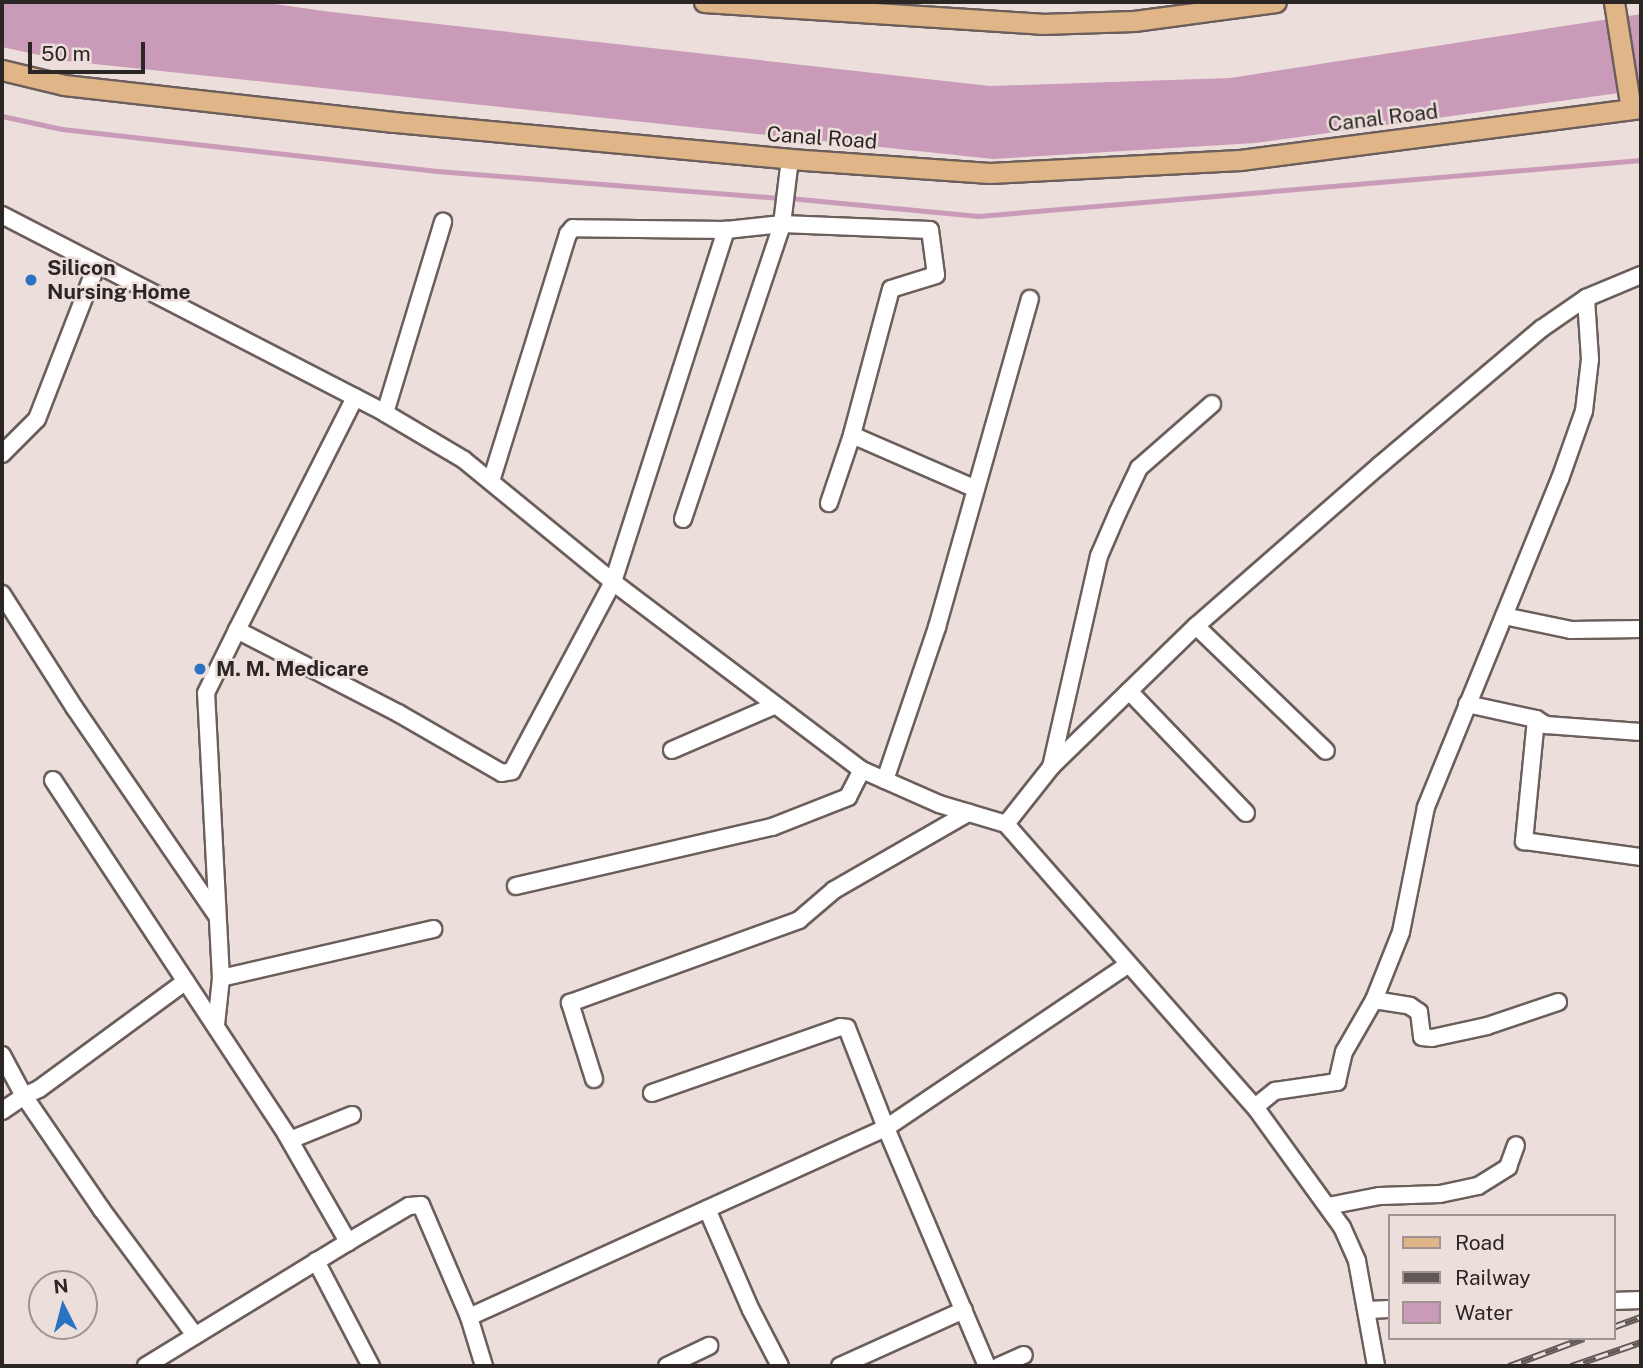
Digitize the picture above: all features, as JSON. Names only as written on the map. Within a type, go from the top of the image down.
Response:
[{"type":"main road","points":[[704,2],[1041,24],[1134,21],[1276,2]]},
{"type":"main road","points":[[1614,2],[1634,104]]},
{"type":"main road","name":"Canal Road","points":[[2,70],[64,85],[394,122],[790,159],[990,173],[1227,161],[1634,104]]},
{"type":"street","points":[[683,519],[782,224],[790,159]]},
{"type":"street","points":[[2,215],[355,397],[464,460],[613,582],[862,770],[968,813],[1006,824],[1255,1107],[1328,1206],[1342,1227],[1357,1261],[1376,1366]]},
{"type":"street","points":[[385,413],[443,222]]},
{"type":"street","points":[[491,481],[568,234],[573,229],[726,230],[782,224],[930,230],[936,275],[891,289],[852,435],[829,503]]},
{"type":"street","points":[[237,630],[508,774],[512,771],[613,582],[726,230]]},
{"type":"street","points":[[2,454],[37,419],[97,264]]},
{"type":"street","points":[[1006,824],[1051,767],[1196,626],[1541,329],[1586,298],[1641,275]]},
{"type":"street","points":[[1255,1107],[1275,1091],[1337,1082],[1344,1052],[1374,1000],[1401,932],[1426,807],[1584,411],[1590,359],[1586,298]]},
{"type":"street","points":[[885,780],[937,627],[1030,299]]},
{"type":"street","points":[[216,1025],[221,978],[206,693],[355,397]]},
{"type":"street","points":[[1051,767],[1099,556],[1113,523],[1139,468],[1212,404]]},
{"type":"street","points":[[852,435],[976,489]]},
{"type":"street","points":[[2,594],[74,707],[219,918]]},
{"type":"street","points":[[1504,616],[1571,630],[1641,629]]},
{"type":"street","points":[[1196,626],[1326,751]]},
{"type":"street","points":[[1129,691],[1246,813]]},
{"type":"street","points":[[1467,704],[1536,719],[1546,725],[1641,732]]},
{"type":"street","points":[[672,750],[776,705]]},
{"type":"street","points":[[1536,719],[1524,841],[1641,857]]},
{"type":"street","points":[[516,886],[772,827],[848,797],[862,770]]},
{"type":"street","points":[[53,780],[290,1140],[348,1242]]},
{"type":"street","points":[[594,1079],[570,1007],[574,1000],[799,920],[834,890],[968,813]]},
{"type":"street","points":[[221,978],[433,929]]},
{"type":"street","points":[[469,1317],[886,1128],[1128,965]]},
{"type":"street","points":[[2,1111],[39,1089],[186,981]]},
{"type":"street","points":[[1374,1000],[1410,1006],[1419,1012],[1422,1037],[1432,1038],[1487,1026],[1558,1002]]},
{"type":"street","points":[[652,1093],[840,1027],[847,1028],[886,1128],[987,1366]]},
{"type":"street","points":[[2,1055],[24,1096],[102,1210],[195,1335]]},
{"type":"street","points":[[290,1140],[352,1115]]},
{"type":"street","points":[[1328,1206],[1380,1196],[1440,1194],[1478,1186],[1508,1167],[1516,1144]]},
{"type":"street","points":[[146,1366],[348,1242],[410,1206],[421,1205],[469,1317],[484,1366]]},
{"type":"street","points":[[707,1209],[751,1310],[780,1366]]},
{"type":"street","points":[[316,1261],[371,1366]]},
{"type":"street","points":[[1615,1301],[1641,1300]]},
{"type":"street","points":[[1368,1310],[1388,1309]]},
{"type":"street","points":[[840,1366],[964,1310]]},
{"type":"street","points":[[667,1366],[709,1346]]},
{"type":"street","points":[[999,1366],[1024,1355]]},
{"type":"water","points":[[2,2],[261,2],[990,86],[1230,78],[1641,14],[1641,90],[1255,143],[993,159],[66,61],[2,47]]},
{"type":"waterway","points":[[2,116],[62,129],[437,171],[780,198]]},
{"type":"waterway","points":[[789,198],[978,216],[1641,160]]},
{"type":"railway","points":[[1615,1326],[1641,1317]]},
{"type":"railway","points":[[1509,1366],[1579,1340]]},
{"type":"railway","points":[[1571,1366],[1641,1342]]},
{"type":"place","name":"Silicon Nursing Home","points":[[31,280]]},
{"type":"place","name":"M. M. Medicare","points":[[200,669]]}]
